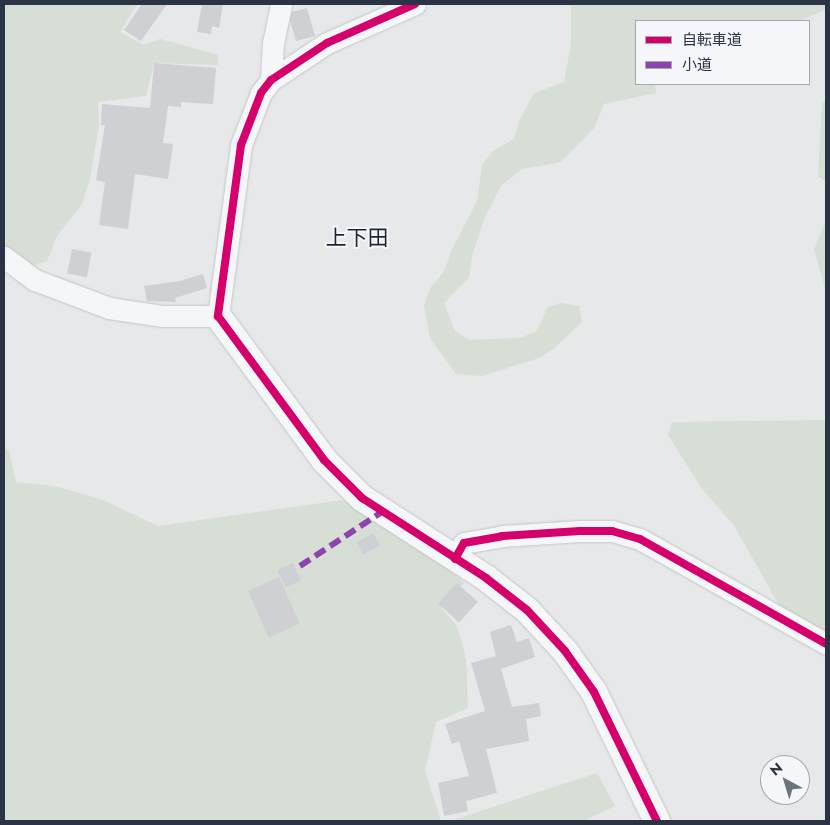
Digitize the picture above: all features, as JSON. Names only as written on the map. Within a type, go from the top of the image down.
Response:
[{"type":"street","points":[[271,80],[273,43],[281,4]]},
{"type":"street","points":[[415,4],[327,43],[271,80],[261,93],[241,145],[218,316],[324,460],[362,498],[486,578],[527,610],[564,650],[594,692],[657,821]]},
{"type":"street","points":[[4,257],[36,280],[110,308],[163,316],[218,316]]},
{"type":"street","points":[[455,559],[464,543],[502,536],[612,531],[640,539],[826,644]]},
{"type":"shaded area","points":[[4,4],[137,4],[120,32],[144,45],[160,39],[218,55],[218,65],[154,63],[146,96],[98,102],[99,126],[90,179],[82,204],[57,236],[47,261],[27,267],[4,251]]},
{"type":"shaded area","points":[[571,4],[826,4],[826,9],[803,20],[635,20],[635,85],[655,85],[656,93],[604,104],[594,128],[561,162],[522,169],[501,186],[485,217],[472,256],[469,278],[444,303],[455,331],[470,340],[519,338],[536,332],[548,307],[561,303],[579,306],[582,322],[553,349],[539,358],[482,376],[456,374],[430,338],[424,305],[431,287],[444,272],[451,252],[477,201],[482,165],[493,151],[514,139],[519,121],[534,93],[564,82],[571,44]]},
{"type":"shaded area","points":[[826,100],[826,182],[818,176],[822,103]]},
{"type":"shaded area","points":[[826,221],[826,292],[814,249]]},
{"type":"shaded area","points":[[826,420],[826,636],[783,612],[733,524],[702,489],[668,435],[672,422]]},
{"type":"shaded area","points":[[4,446],[9,451],[16,482],[54,486],[103,500],[158,526],[343,500],[447,568],[464,583],[441,608],[457,626],[466,658],[468,708],[436,722],[425,771],[441,821],[4,821]]},
{"type":"shaded area","points":[[597,773],[615,806],[584,821],[450,821]]},
{"type":"building","points":[[142,4],[167,4],[141,41],[124,30]]},
{"type":"building","points":[[202,4],[223,4],[219,28],[212,26],[211,34],[197,32]]},
{"type":"building","points":[[307,8],[315,36],[296,41],[290,20],[292,12]]},
{"type":"building","points":[[154,63],[216,68],[213,104],[181,102],[181,107],[168,106],[163,143],[173,144],[168,179],[135,174],[128,229],[99,225],[105,182],[96,180],[105,125],[101,125],[102,104],[150,108]]},
{"type":"building","points":[[72,249],[92,253],[87,277],[67,274]]},
{"type":"building","points":[[203,274],[207,288],[175,298],[176,302],[147,301],[144,286],[180,281]]},
{"type":"building","points":[[373,533],[380,545],[364,555],[357,542]]},
{"type":"building","points":[[293,563],[301,580],[286,587],[278,570]]},
{"type":"building","points":[[279,577],[300,624],[269,637],[248,591]]},
{"type":"building","points":[[457,583],[478,602],[459,623],[438,604]]},
{"type":"building","points":[[511,625],[517,642],[529,638],[535,657],[501,669],[512,707],[539,703],[541,716],[526,719],[529,741],[486,749],[497,793],[466,801],[468,811],[444,816],[438,783],[469,776],[459,741],[452,744],[445,724],[485,711],[471,663],[496,656],[490,632]]},
{"type":"marked path","points":[[300,566],[382,512]]},
{"type":"cycle path","points":[[415,4],[327,43],[271,80],[261,93],[241,145],[218,316],[324,460],[362,498],[486,578],[527,610],[565,651],[594,692],[657,821]]},
{"type":"cycle path","points":[[455,559],[464,543],[502,536],[612,531],[640,539],[826,644]]},
{"type":"district","name":"上下田","points":[[357,238]]}]
